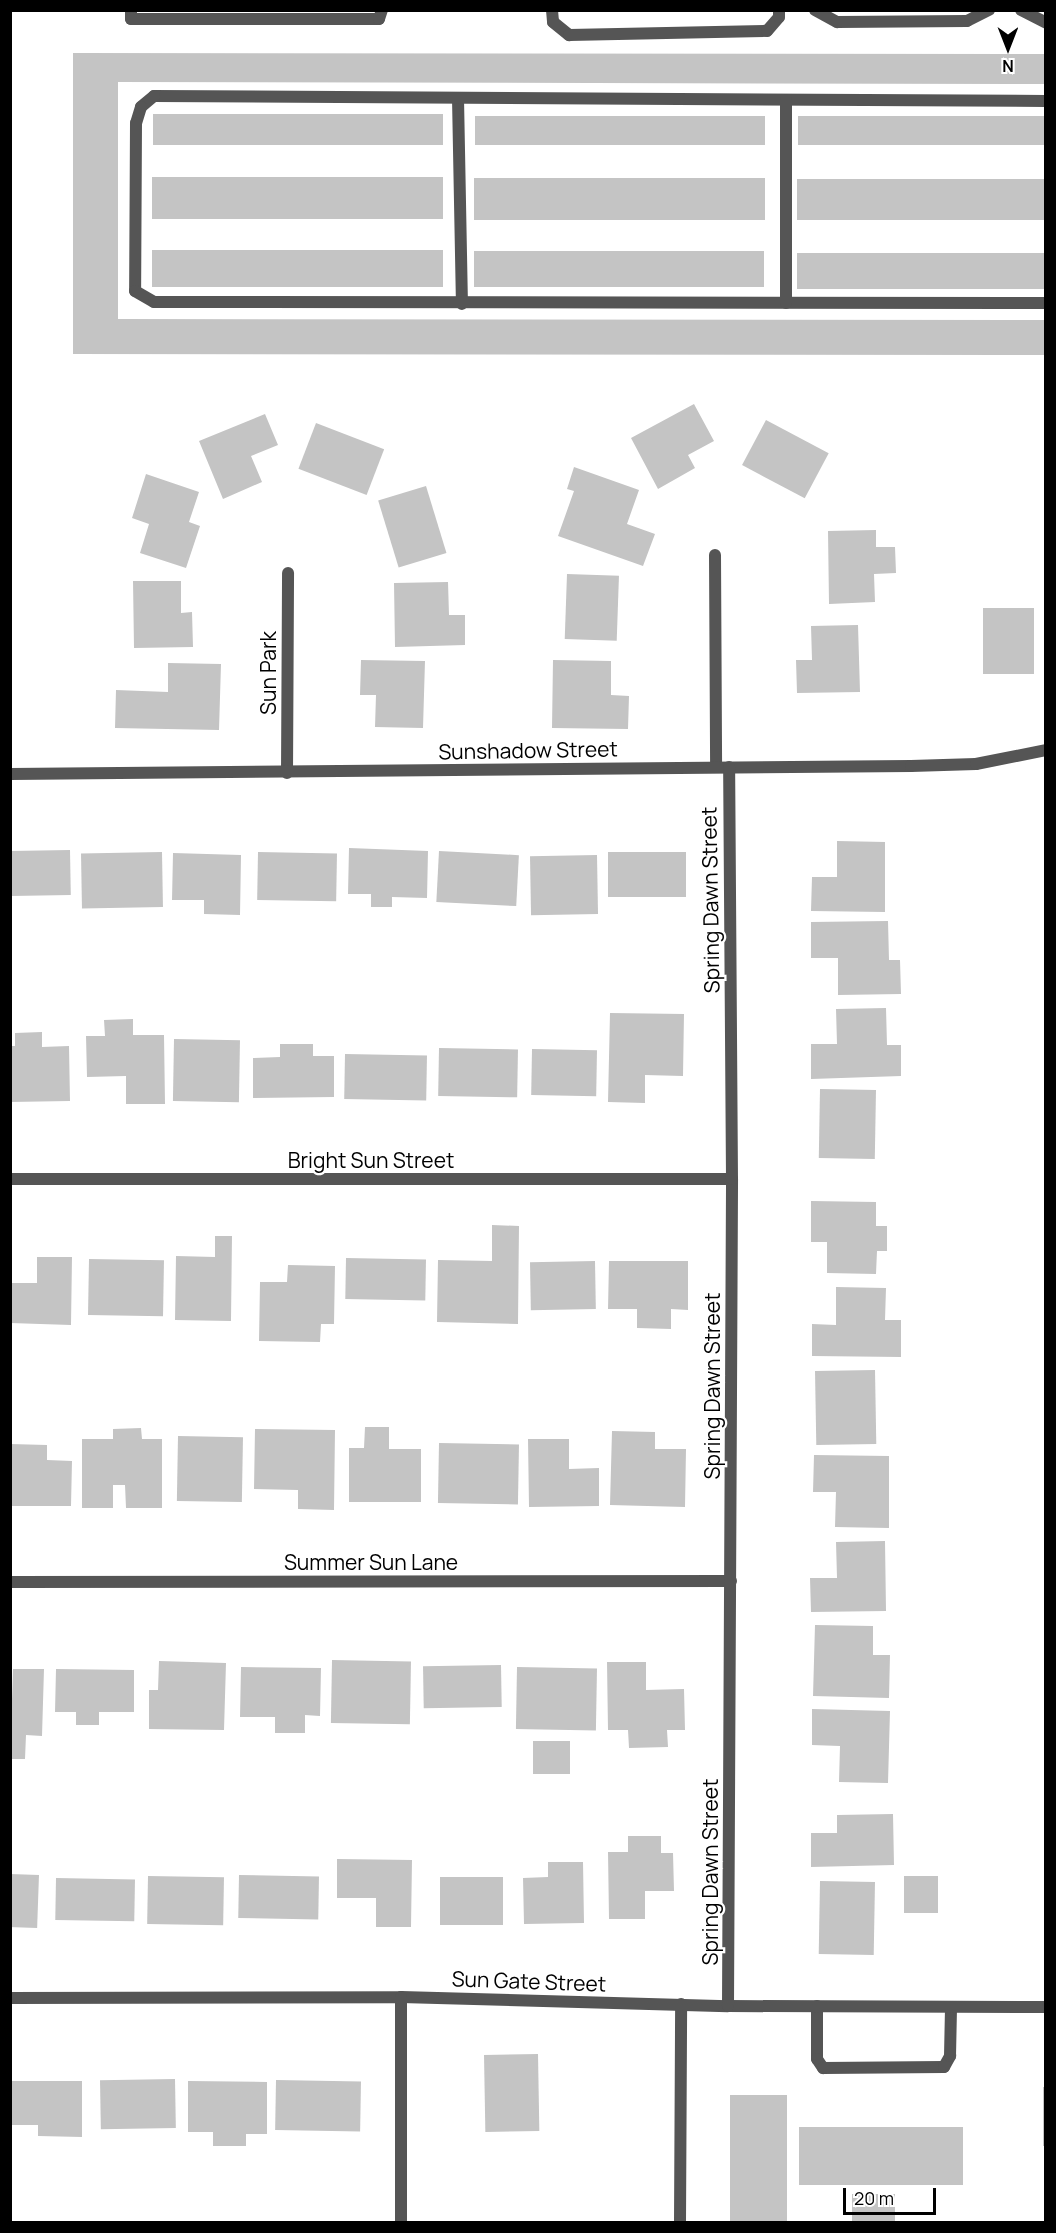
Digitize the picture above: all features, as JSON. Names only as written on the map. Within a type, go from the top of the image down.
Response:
[{"type":"street","points":[[131,10],[131,19],[380,19],[382,10]]},
{"type":"street","points":[[552,10],[553,22],[569,35],[767,31],[779,17],[779,10]]},
{"type":"street","points":[[814,10],[837,22],[967,21],[989,10]]},
{"type":"street","points":[[1021,10],[1046,22]]},
{"type":"street","points":[[1046,101],[154,96],[141,107],[136,123],[135,291],[154,302],[1046,303]]},
{"type":"street","points":[[458,98],[462,304]]},
{"type":"street","points":[[786,100],[786,303]]},
{"type":"street","name":"Spring Dawn Street","points":[[715,555],[732,1179],[728,2006]]},
{"type":"street","name":"Sun Park","points":[[287,773],[288,573]]},
{"type":"street","name":"Sunshadow Street","points":[[10,774],[287,773],[976,764],[1046,750]]},
{"type":"street","name":"Bright Sun Street","points":[[10,1179],[732,1179]]},
{"type":"street","name":"Summer Sun Lane","points":[[10,1582],[731,1581]]},
{"type":"street","points":[[401,1997],[401,2223]]},
{"type":"street","name":"Sun Gate Street","points":[[10,1998],[401,1997],[728,2006],[1046,2007]]},
{"type":"street","points":[[680,2223],[681,2004]]},
{"type":"street","points":[[817,2006],[818,2059],[823,2068],[944,2067],[950,2056],[951,2007]]},
{"type":"building","points":[[73,53],[1046,54],[1046,84],[118,82],[118,319],[1046,320],[1046,355],[73,354]]},
{"type":"building","points":[[153,114],[443,114],[443,145],[153,145]]},
{"type":"building","points":[[475,116],[765,116],[765,145],[475,145]]},
{"type":"building","points":[[798,116],[1046,116],[1046,145],[798,145]]},
{"type":"building","points":[[152,177],[443,177],[443,219],[152,219]]},
{"type":"building","points":[[474,178],[765,178],[765,220],[474,220]]},
{"type":"building","points":[[797,179],[1046,179],[1046,220],[797,220]]},
{"type":"building","points":[[152,250],[443,250],[443,287],[152,287]]},
{"type":"building","points":[[474,251],[764,251],[764,287],[474,287]]},
{"type":"building","points":[[797,253],[1046,253],[1046,289],[797,289]]},
{"type":"building","points":[[694,404],[714,441],[688,455],[695,468],[658,489],[631,438]]},
{"type":"building","points":[[265,414],[278,445],[251,456],[262,482],[223,499],[199,441]]},
{"type":"building","points":[[766,420],[829,453],[805,498],[742,465]]},
{"type":"building","points":[[316,423],[384,449],[367,495],[298,469]]},
{"type":"building","points":[[574,467],[639,490],[627,524],[655,534],[643,566],[558,536],[574,491],[567,489]]},
{"type":"building","points":[[146,474],[199,492],[189,522],[200,526],[186,568],[140,553],[149,524],[132,518]]},
{"type":"building","points":[[426,486],[446,553],[399,568],[378,501]]},
{"type":"building","points":[[876,530],[876,547],[895,547],[896,573],[874,574],[875,602],[829,604],[828,531]]},
{"type":"building","points":[[567,574],[619,576],[617,641],[565,639]]},
{"type":"building","points":[[133,581],[181,581],[181,613],[192,612],[193,647],[134,648]]},
{"type":"building","points":[[448,582],[449,615],[465,615],[465,645],[395,647],[394,583]]},
{"type":"building","points":[[983,608],[1034,608],[1034,674],[983,674]]},
{"type":"building","points":[[858,625],[860,692],[797,693],[796,660],[812,660],[811,626]]},
{"type":"building","points":[[361,660],[425,661],[423,728],[375,727],[376,695],[360,695]]},
{"type":"building","points":[[553,660],[611,661],[611,695],[629,696],[628,729],[552,728]]},
{"type":"building","points":[[168,663],[221,664],[219,730],[115,728],[116,690],[168,692]]},
{"type":"building","points":[[837,841],[885,842],[885,912],[811,911],[812,877],[837,877]]},
{"type":"building","points":[[349,848],[428,851],[427,898],[392,897],[392,907],[371,907],[371,894],[348,894]]},
{"type":"building","points":[[70,850],[71,895],[11,896],[10,851]]},
{"type":"building","points":[[439,851],[519,855],[516,906],[436,902]]},
{"type":"building","points":[[162,852],[163,907],[82,908],[81,853]]},
{"type":"building","points":[[258,852],[337,853],[336,901],[257,900]]},
{"type":"building","points":[[608,852],[686,852],[686,897],[608,897]]},
{"type":"building","points":[[173,853],[241,855],[240,915],[204,914],[204,900],[172,900]]},
{"type":"building","points":[[597,855],[598,914],[531,915],[530,856]]},
{"type":"building","points":[[888,921],[889,960],[900,960],[901,994],[838,995],[838,958],[811,958],[811,922]]},
{"type":"building","points":[[886,1008],[887,1045],[901,1045],[901,1076],[811,1079],[811,1044],[837,1044],[836,1009]]},
{"type":"building","points":[[610,1013],[684,1014],[683,1076],[645,1075],[645,1103],[608,1102]]},
{"type":"building","points":[[133,1019],[133,1035],[164,1035],[165,1104],[126,1104],[126,1076],[87,1077],[86,1036],[105,1036],[104,1020]]},
{"type":"building","points":[[42,1032],[42,1047],[69,1046],[70,1101],[10,1102],[10,1046],[15,1046],[15,1033]]},
{"type":"building","points":[[174,1039],[240,1040],[239,1102],[173,1101]]},
{"type":"building","points":[[280,1044],[313,1044],[313,1056],[334,1056],[334,1097],[253,1098],[253,1058],[280,1057]]},
{"type":"building","points":[[439,1048],[518,1049],[517,1097],[438,1096]]},
{"type":"building","points":[[532,1049],[597,1050],[596,1096],[531,1095]]},
{"type":"building","points":[[345,1054],[427,1055],[426,1100],[344,1099]]},
{"type":"building","points":[[820,1089],[876,1090],[875,1159],[819,1158]]},
{"type":"building","points":[[811,1201],[876,1202],[876,1226],[887,1226],[887,1251],[877,1251],[876,1274],[827,1273],[827,1242],[811,1242]]},
{"type":"building","points":[[492,1225],[519,1226],[518,1324],[437,1322],[438,1260],[492,1261]]},
{"type":"building","points":[[215,1236],[232,1236],[231,1321],[175,1320],[176,1256],[215,1257]]},
{"type":"building","points":[[37,1257],[72,1257],[71,1325],[10,1323],[10,1283],[37,1283]]},
{"type":"building","points":[[346,1258],[426,1259],[425,1300],[345,1299]]},
{"type":"building","points":[[89,1259],[164,1260],[163,1316],[88,1315]]},
{"type":"building","points":[[595,1261],[596,1309],[531,1310],[530,1262]]},
{"type":"building","points":[[609,1261],[688,1261],[688,1310],[671,1309],[671,1329],[637,1328],[637,1309],[608,1309]]},
{"type":"building","points":[[288,1265],[335,1266],[334,1324],[321,1324],[320,1342],[259,1341],[260,1282],[287,1282]]},
{"type":"building","points":[[836,1287],[886,1288],[885,1320],[901,1320],[901,1357],[812,1356],[812,1324],[836,1325]]},
{"type":"building","points":[[875,1370],[876,1444],[816,1445],[815,1371]]},
{"type":"building","points":[[365,1427],[389,1427],[389,1449],[421,1449],[421,1502],[349,1502],[349,1448],[364,1448]]},
{"type":"building","points":[[141,1428],[142,1439],[162,1439],[162,1508],[126,1508],[125,1485],[113,1485],[113,1508],[82,1508],[82,1439],[113,1439],[113,1429]]},
{"type":"building","points":[[255,1429],[335,1430],[334,1510],[298,1509],[298,1490],[254,1489]]},
{"type":"building","points":[[612,1431],[655,1432],[655,1449],[686,1449],[685,1507],[610,1505]]},
{"type":"building","points":[[178,1436],[243,1437],[242,1502],[177,1501]]},
{"type":"building","points":[[528,1439],[569,1439],[569,1469],[599,1468],[599,1506],[529,1507]]},
{"type":"building","points":[[439,1443],[519,1444],[518,1504],[438,1503]]},
{"type":"building","points":[[10,1444],[47,1445],[47,1460],[72,1461],[71,1506],[10,1506]]},
{"type":"building","points":[[814,1455],[889,1456],[889,1528],[835,1527],[836,1492],[813,1492]]},
{"type":"building","points":[[885,1541],[886,1611],[811,1612],[810,1578],[837,1578],[836,1542]]},
{"type":"building","points":[[815,1625],[873,1626],[873,1655],[890,1655],[889,1698],[813,1696]]},
{"type":"building","points":[[332,1660],[411,1661],[410,1724],[331,1723]]},
{"type":"building","points":[[159,1661],[226,1663],[224,1730],[149,1729],[149,1690],[158,1690]]},
{"type":"building","points":[[607,1662],[646,1662],[646,1690],[684,1689],[685,1730],[667,1730],[668,1747],[629,1748],[628,1730],[608,1730]]},
{"type":"building","points":[[501,1665],[502,1707],[424,1708],[423,1666]]},
{"type":"building","points":[[241,1667],[321,1668],[320,1716],[305,1715],[305,1733],[275,1733],[275,1717],[240,1717]]},
{"type":"building","points":[[517,1667],[597,1668],[596,1730],[516,1729]]},
{"type":"building","points":[[13,1669],[44,1669],[42,1736],[26,1735],[25,1759],[10,1759]]},
{"type":"building","points":[[56,1669],[134,1670],[134,1712],[99,1712],[99,1725],[76,1725],[76,1712],[55,1712]]},
{"type":"building","points":[[812,1709],[890,1711],[888,1783],[839,1782],[840,1746],[812,1745]]},
{"type":"building","points":[[533,1741],[570,1741],[570,1774],[533,1774]]},
{"type":"building","points":[[893,1814],[894,1865],[811,1867],[811,1833],[837,1833],[837,1815]]},
{"type":"building","points":[[628,1836],[661,1836],[661,1853],[673,1853],[674,1891],[645,1891],[645,1919],[609,1919],[608,1852],[628,1852]]},
{"type":"building","points":[[337,1859],[412,1860],[411,1927],[376,1927],[376,1898],[337,1898]]},
{"type":"building","points":[[548,1862],[583,1862],[584,1923],[524,1924],[523,1878],[548,1877]]},
{"type":"building","points":[[10,1874],[39,1875],[37,1928],[10,1927]]},
{"type":"building","points":[[239,1875],[319,1876],[318,1919],[238,1918]]},
{"type":"building","points":[[148,1876],[224,1877],[223,1925],[147,1924]]},
{"type":"building","points":[[904,1876],[938,1876],[938,1913],[904,1913]]},
{"type":"building","points":[[440,1877],[503,1877],[503,1925],[440,1925]]},
{"type":"building","points":[[56,1878],[135,1879],[134,1921],[55,1920]]},
{"type":"building","points":[[820,1881],[875,1882],[874,1955],[819,1954]]},
{"type":"building","points":[[538,2054],[539,2131],[485,2132],[484,2055]]},
{"type":"building","points":[[175,2079],[176,2128],[101,2129],[100,2080]]},
{"type":"building","points":[[276,2080],[361,2081],[360,2131],[275,2130]]},
{"type":"building","points":[[10,2081],[82,2081],[82,2137],[38,2136],[38,2125],[10,2125]]},
{"type":"building","points":[[188,2081],[267,2082],[267,2134],[246,2134],[246,2146],[213,2146],[213,2132],[188,2132]]},
{"type":"building","points":[[1043,2087],[1046,2087],[1046,2146],[1043,2146]]},
{"type":"building","points":[[730,2095],[787,2095],[787,2222],[730,2222]]},
{"type":"building","points":[[799,2127],[963,2127],[963,2185],[799,2185]]},
{"type":"building","points":[[852,2194],[895,2194],[895,2222],[852,2222]]}]
